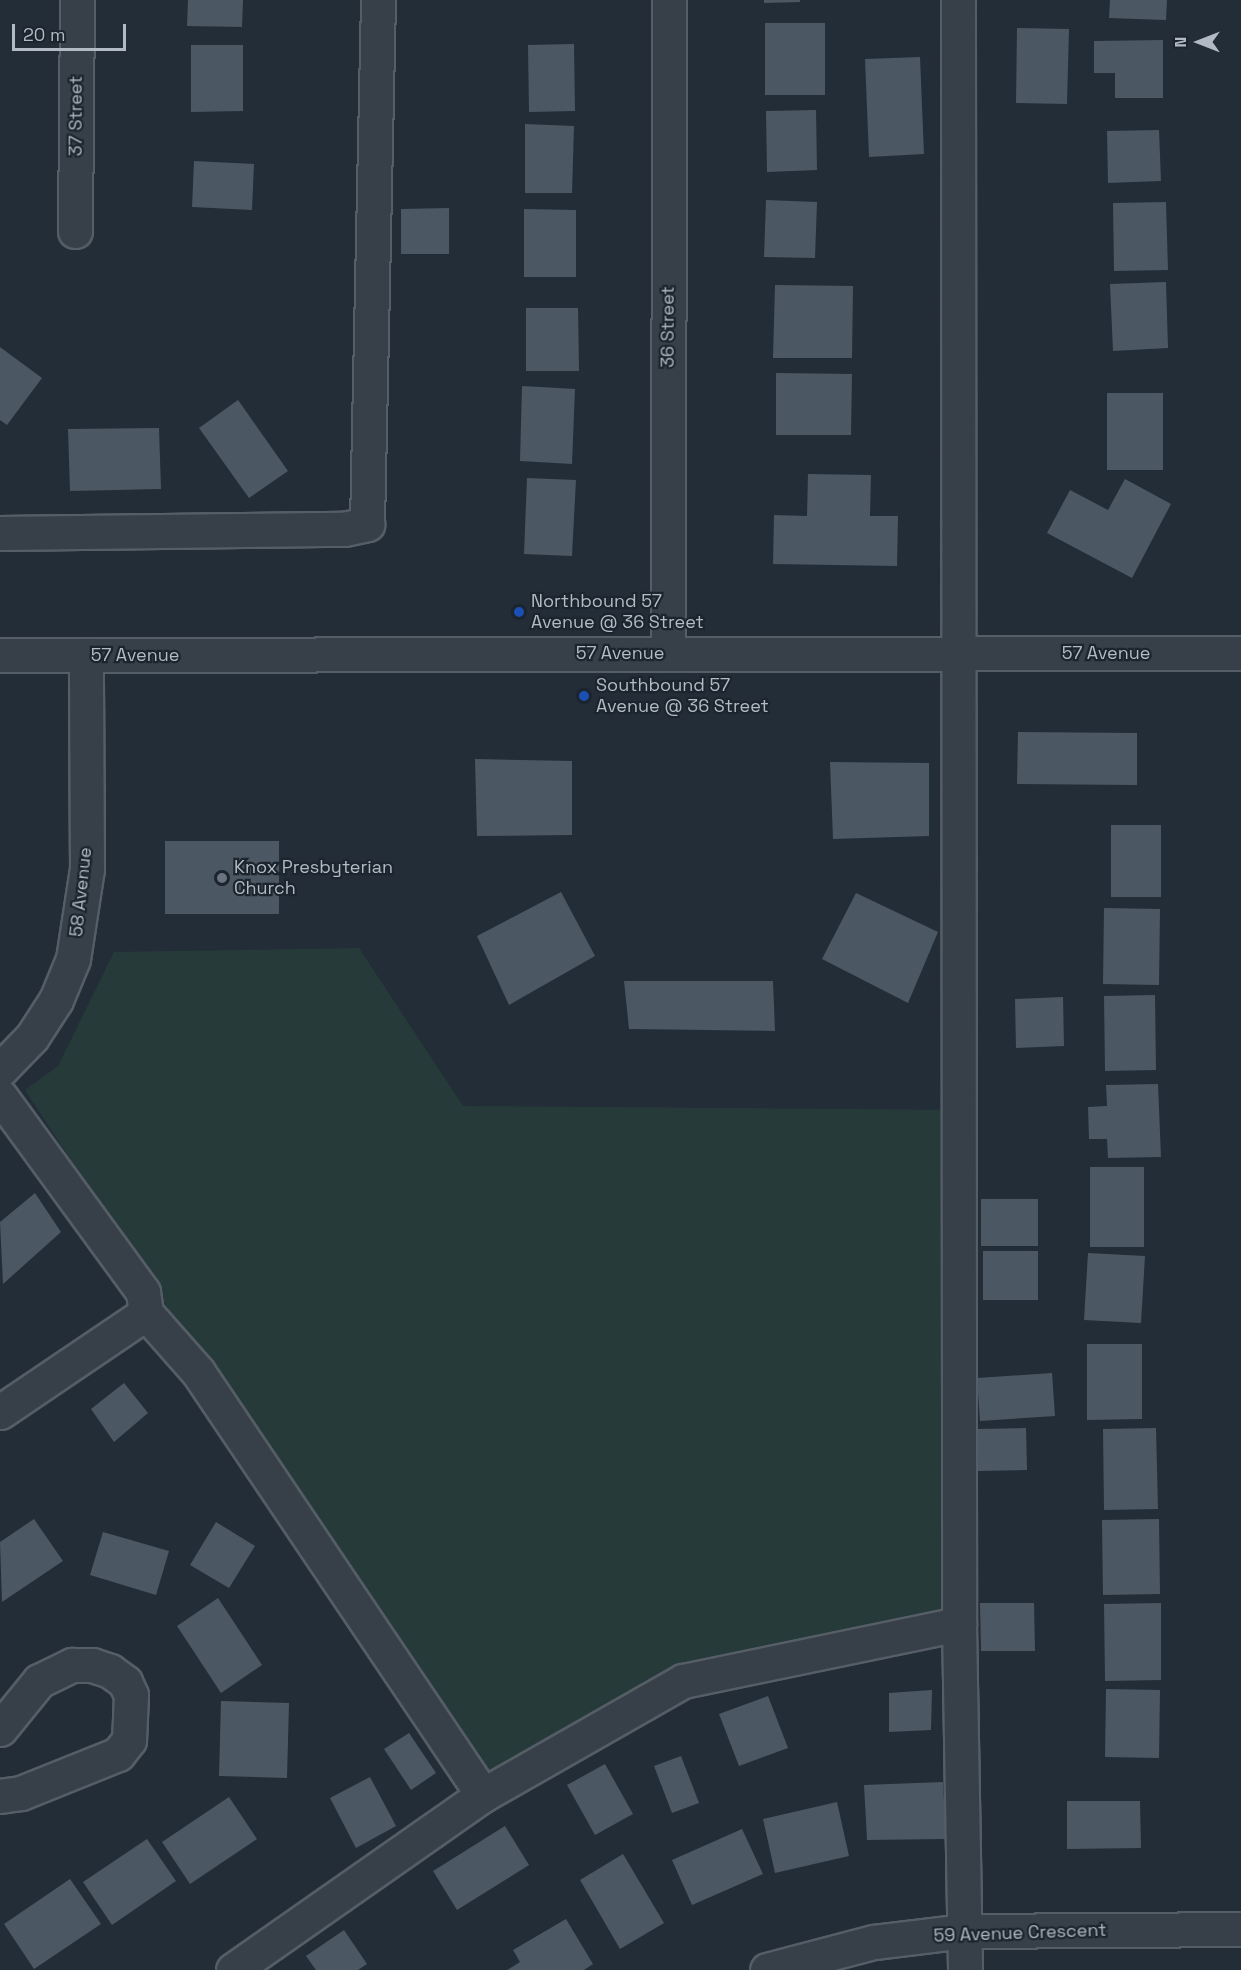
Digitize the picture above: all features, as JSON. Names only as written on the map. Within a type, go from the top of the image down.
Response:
[{"type":"street","name":"37 Street","points":[[75,231],[77,0]]},
{"type":"street","points":[[0,533],[344,529],[367,524],[378,0]]},
{"type":"street","name":"36 Street","points":[[668,653],[669,0]]},
{"type":"street","points":[[958,0],[959,1624],[965,1970]]},
{"type":"street","name":"57 Avenue","points":[[0,655],[1241,653]]},
{"type":"street","name":"58 Avenue","points":[[0,1070],[32,1037],[56,1000],[73,959],[87,869],[86,655]]},
{"type":"street","points":[[0,1096],[143,1292],[146,1313],[198,1372],[483,1795]]},
{"type":"street","points":[[0,1412],[146,1313]]},
{"type":"street","points":[[233,1970],[483,1795],[683,1680],[959,1624]]},
{"type":"street","points":[[0,1729],[39,1681],[72,1665],[92,1665],[110,1671],[125,1682],[131,1695],[129,1740],[118,1754],[21,1793],[0,1796]]},
{"type":"street","name":"59 Avenue Crescent","points":[[767,1970],[874,1942],[965,1931],[1241,1929]]},
{"type":"green space","points":[[359,948],[463,1106],[975,1110],[946,1640],[746,1670],[488,1799],[25,1090],[58,1066],[114,952]]},
{"type":"building","points":[[188,0],[243,0],[242,27],[187,26]]},
{"type":"building","points":[[764,0],[800,0],[800,2],[764,3]]},
{"type":"building","points":[[1110,0],[1167,0],[1166,20],[1109,18]]},
{"type":"building","points":[[765,23],[825,23],[825,95],[765,95]]},
{"type":"building","points":[[1017,28],[1069,29],[1067,104],[1016,103]]},
{"type":"building","points":[[1163,40],[1163,98],[1115,98],[1115,73],[1094,73],[1094,41]]},
{"type":"building","points":[[574,44],[575,111],[529,112],[528,45]]},
{"type":"building","points":[[191,45],[243,45],[243,111],[191,112]]},
{"type":"building","points":[[920,57],[924,154],[869,157],[865,59]]},
{"type":"building","points":[[816,110],[817,170],[767,172],[766,111]]},
{"type":"building","points":[[525,124],[574,126],[572,193],[525,193]]},
{"type":"building","points":[[1159,130],[1161,181],[1108,183],[1107,131]]},
{"type":"building","points":[[194,161],[254,164],[252,210],[192,207]]},
{"type":"building","points":[[766,200],[817,202],[815,258],[764,257]]},
{"type":"building","points":[[1166,202],[1168,270],[1114,271],[1113,203]]},
{"type":"building","points":[[449,208],[449,254],[401,254],[401,209]]},
{"type":"building","points":[[524,209],[576,210],[576,277],[524,277]]},
{"type":"building","points":[[1166,282],[1168,348],[1113,351],[1110,284]]},
{"type":"building","points":[[775,285],[853,286],[852,358],[773,358]]},
{"type":"building","points":[[526,308],[578,308],[579,371],[526,371]]},
{"type":"building","points":[[0,347],[42,378],[7,425],[0,420]]},
{"type":"building","points":[[776,373],[852,374],[851,435],[776,435]]},
{"type":"building","points":[[522,386],[575,389],[572,464],[520,461]]},
{"type":"building","points":[[1107,393],[1163,393],[1163,470],[1107,470]]},
{"type":"building","points":[[238,400],[288,471],[249,498],[199,428]]},
{"type":"building","points":[[159,428],[161,489],[70,491],[68,429]]},
{"type":"building","points":[[808,474],[871,475],[870,516],[898,516],[897,566],[773,564],[774,515],[807,516]]},
{"type":"building","points":[[527,478],[576,480],[572,556],[524,554]]},
{"type":"building","points":[[1125,479],[1171,504],[1132,578],[1047,533],[1070,490],[1108,510]]},
{"type":"building","points":[[1018,732],[1137,733],[1137,785],[1017,784]]},
{"type":"building","points":[[475,759],[572,761],[572,835],[477,836]]},
{"type":"building","points":[[830,762],[929,763],[929,836],[833,839]]},
{"type":"building","points":[[1111,825],[1161,825],[1161,897],[1111,897]]},
{"type":"building","name":"Knox Presbyterian Church","points":[[165,841],[279,841],[279,914],[165,914]]},
{"type":"building","points":[[561,892],[595,956],[509,1005],[477,936]]},
{"type":"building","points":[[856,893],[938,932],[908,1003],[822,959]]},
{"type":"building","points":[[1104,908],[1160,909],[1159,985],[1103,984]]},
{"type":"building","points":[[624,981],[773,981],[775,1031],[629,1029]]},
{"type":"building","points":[[1155,995],[1156,1070],[1105,1071],[1104,996]]},
{"type":"building","points":[[1063,997],[1064,1046],[1016,1048],[1015,999]]},
{"type":"building","points":[[1158,1084],[1161,1157],[1108,1158],[1107,1139],[1089,1139],[1088,1107],[1107,1106],[1106,1085]]},
{"type":"building","points":[[1090,1167],[1144,1167],[1144,1247],[1090,1247]]},
{"type":"building","points":[[35,1193],[61,1232],[3,1284],[0,1222]]},
{"type":"building","points":[[981,1199],[1038,1199],[1038,1246],[981,1246]]},
{"type":"building","points":[[983,1251],[1038,1251],[1038,1300],[983,1300]]},
{"type":"building","points":[[1088,1253],[1145,1256],[1141,1323],[1084,1320]]},
{"type":"building","points":[[1087,1344],[1142,1344],[1142,1419],[1087,1420]]},
{"type":"building","points":[[1052,1373],[1055,1416],[980,1421],[977,1378]]},
{"type":"building","points":[[124,1383],[148,1413],[114,1442],[91,1409]]},
{"type":"building","points":[[1026,1428],[1027,1470],[978,1471],[977,1429]]},
{"type":"building","points":[[1156,1428],[1158,1509],[1104,1510],[1103,1429]]},
{"type":"building","points":[[34,1519],[63,1561],[2,1602],[0,1542]]},
{"type":"building","points":[[1159,1519],[1160,1594],[1103,1595],[1102,1520]]},
{"type":"building","points":[[216,1522],[255,1546],[229,1588],[190,1565]]},
{"type":"building","points":[[103,1532],[169,1551],[156,1595],[90,1575]]},
{"type":"building","points":[[218,1598],[262,1665],[221,1693],[177,1626]]},
{"type":"building","points":[[980,1603],[1034,1603],[1035,1651],[981,1651]]},
{"type":"building","points":[[1161,1603],[1161,1680],[1105,1681],[1104,1604]]},
{"type":"building","points":[[1106,1689],[1160,1690],[1159,1758],[1105,1757]]},
{"type":"building","points":[[932,1690],[931,1730],[889,1732],[889,1693]]},
{"type":"building","points":[[768,1696],[788,1748],[739,1766],[719,1714]]},
{"type":"building","points":[[221,1701],[289,1703],[287,1778],[219,1776]]},
{"type":"building","points":[[409,1733],[436,1773],[411,1790],[384,1749]]},
{"type":"building","points":[[681,1756],[699,1803],[672,1813],[654,1766]]},
{"type":"building","points":[[605,1764],[633,1814],[595,1835],[567,1785]]},
{"type":"building","points":[[370,1777],[396,1826],[356,1848],[330,1798]]},
{"type":"building","points":[[943,1782],[946,1839],[867,1840],[864,1785]]},
{"type":"building","points":[[229,1797],[257,1839],[190,1884],[162,1842]]},
{"type":"building","points":[[1067,1801],[1140,1801],[1141,1848],[1067,1849]]},
{"type":"building","points":[[837,1802],[849,1856],[775,1873],[763,1819]]},
{"type":"building","points":[[505,1826],[529,1865],[457,1910],[433,1871]]},
{"type":"building","points":[[742,1829],[763,1874],[692,1905],[672,1860]]},
{"type":"building","points":[[147,1839],[176,1881],[112,1925],[83,1882]]},
{"type":"building","points":[[623,1854],[664,1923],[620,1949],[580,1880]]},
{"type":"building","points":[[70,1879],[101,1924],[34,1969],[4,1924]]},
{"type":"building","points":[[566,1919],[593,1964],[584,1970],[507,1970],[520,1962],[513,1950]]},
{"type":"building","points":[[344,1930],[367,1964],[358,1970],[316,1970],[306,1956]]},
{"type":"place","name":"Northbound 57 Avenue @ 36 Street","points":[[519,612]]},
{"type":"place","name":"Southbound 57 Avenue @ 36 Street","points":[[584,696]]},
{"type":"place","name":"Knox Presbyterian Church","points":[[222,878]]}]
